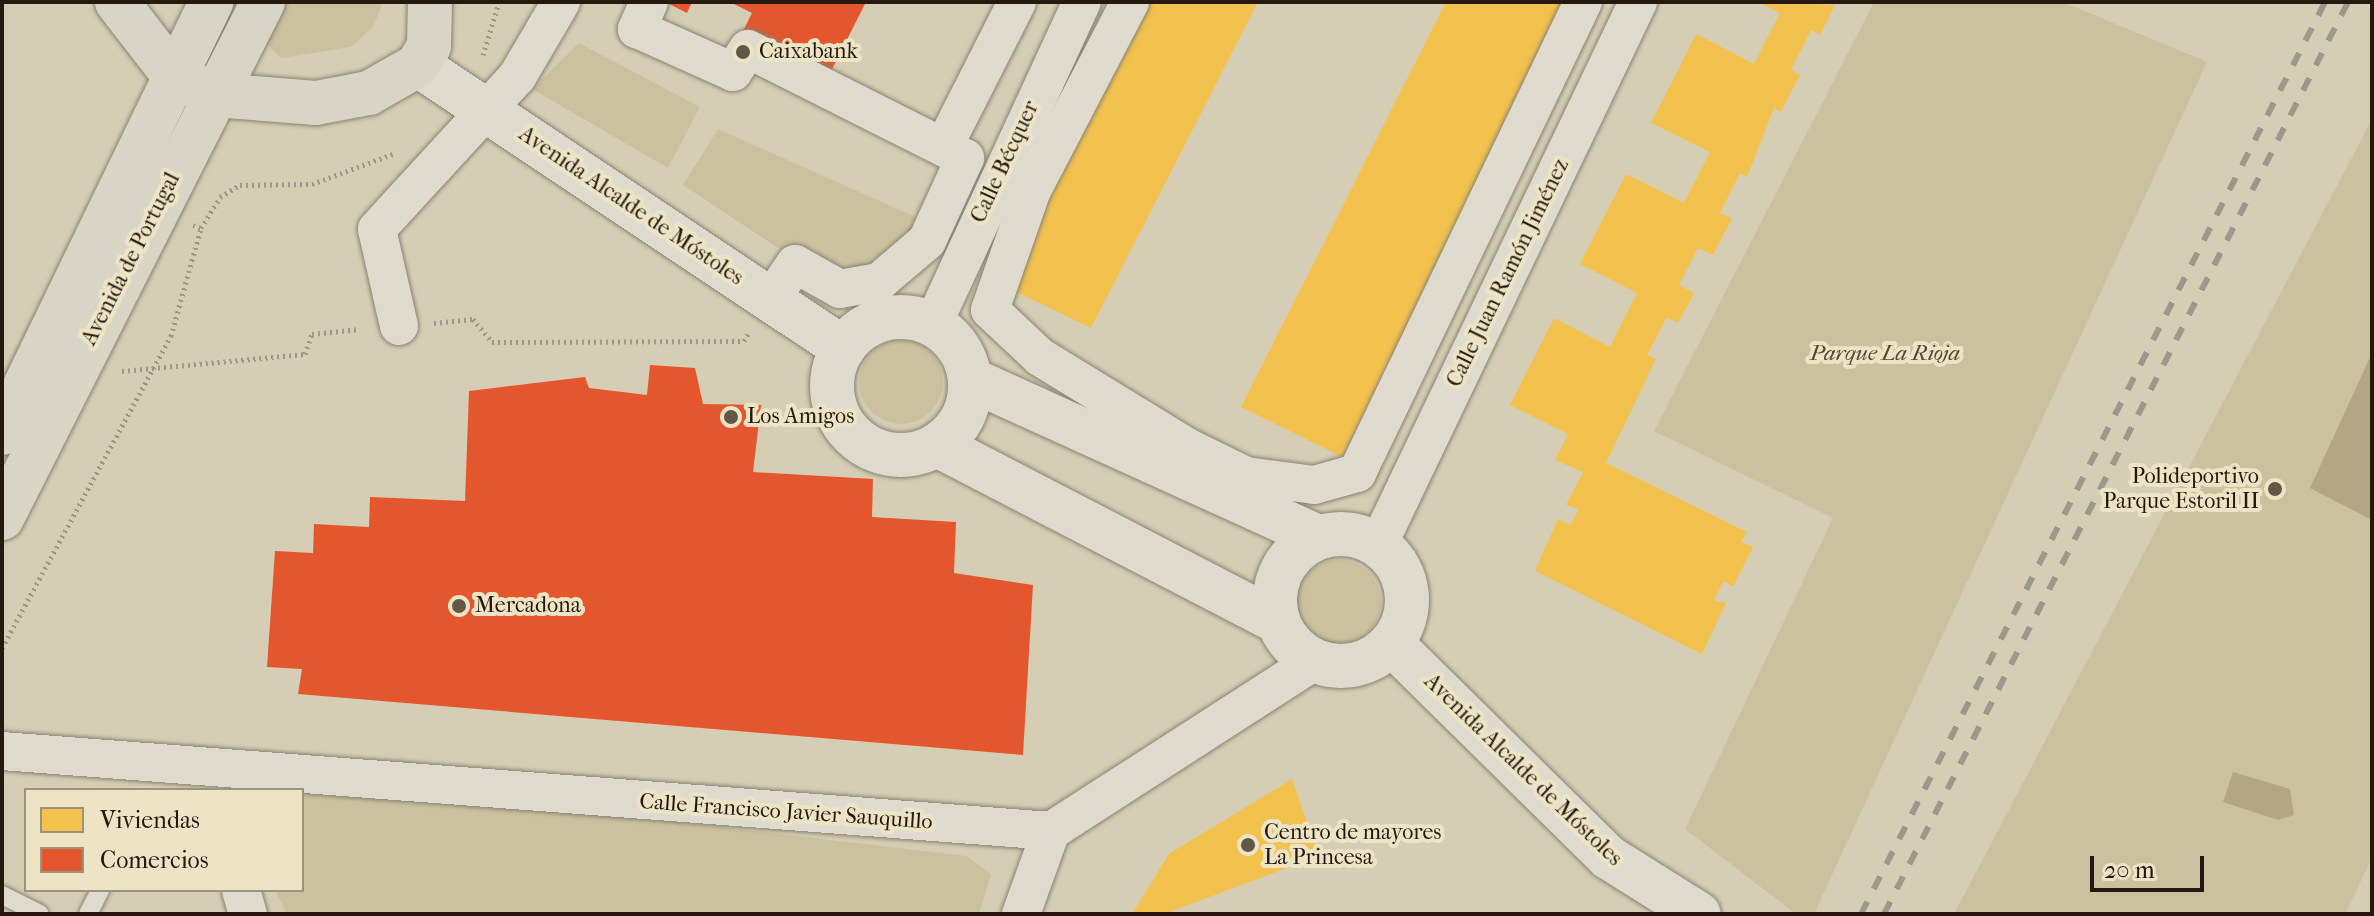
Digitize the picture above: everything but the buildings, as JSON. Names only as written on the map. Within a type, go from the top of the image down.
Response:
[{"type":"main road","points":[[117,2],[175,77],[216,95],[316,103],[369,93],[418,65],[429,46],[430,2]]},
{"type":"main road","name":"Avenida de Portugal","points":[[2,433],[211,2]]},
{"type":"main road","name":"Avenida de Portugal","points":[[2,518],[155,209],[263,2]]},
{"type":"street","points":[[399,326],[377,229],[561,2]]},
{"type":"street","points":[[649,2],[637,29],[733,72],[748,49],[1016,182]]},
{"type":"street","points":[[771,299],[795,264],[840,289],[879,282],[927,241],[954,152],[1017,2]]},
{"type":"street","name":"Calle Bécquer","points":[[933,324],[1016,182],[1082,2]]},
{"type":"street","points":[[1130,2],[1016,182],[990,310],[1040,357],[1246,476],[1314,485],[1357,473],[1583,2]]},
{"type":"street","name":"Calle Juan Ramón Jiménez","points":[[1378,545],[1638,2]]},
{"type":"street","name":"Avenida Alcalde de Móstoles","points":[[418,65],[843,348]]},
{"type":"street","points":[[883,319],[933,324],[964,357],[970,379],[956,428],[937,445],[892,455],[851,434],[831,393],[843,348],[883,319]]},
{"type":"street","points":[[970,379],[1319,537],[1359,536],[1378,545],[1405,580],[1404,624],[1392,644],[1356,665],[1315,661],[1051,831],[1021,914]]},
{"type":"street","points":[[937,445],[1278,622],[1315,661]]},
{"type":"street","points":[[1278,622],[1277,581],[1286,562],[1319,537]]},
{"type":"street","name":"Avenida Alcalde de Móstoles","points":[[1392,644],[1608,857],[1699,914]]},
{"type":"street","name":"Calle Francisco Javier Sauquillo","points":[[2,751],[211,779],[1051,831]]},
{"type":"street","points":[[242,892],[248,914]]},
{"type":"lane","points":[[88,914],[99,892]]},
{"type":"lane","points":[[2,895],[40,914]]},
{"type":"path","points":[[479,104],[499,2]]},
{"type":"path","points":[[2,648],[171,336],[201,228],[220,197],[240,185],[312,184],[407,148]]},
{"type":"path","points":[[155,209],[201,228]]},
{"type":"green space","points":[[286,2],[382,2],[382,5],[373,27],[351,47],[281,58],[265,42]]},
{"type":"green space","name":"Parque La Rioja","points":[[1874,2],[2063,2],[2207,62],[1814,914],[1796,914],[1685,829],[1833,518],[1654,431]]},
{"type":"green space","points":[[579,43],[700,107],[668,168],[532,89]]},
{"type":"green space","name":"Polideportivo Parque Estoril II","points":[[2372,119],[2372,858],[2345,914],[1954,914]]},
{"type":"green space","points":[[718,129],[918,218],[879,282],[840,289],[683,185]]},
{"type":"green space","points":[[893,340],[909,340],[925,347],[936,358],[943,382],[940,398],[931,412],[909,424],[893,424],[877,417],[866,406],[859,390],[859,374],[866,358],[877,347]]},
{"type":"green space","points":[[1339,560],[1355,563],[1369,572],[1378,586],[1381,602],[1378,618],[1369,632],[1355,641],[1339,644],[1323,641],[1309,632],[1300,618],[1297,602],[1300,586],[1309,572],[1323,563]]},
{"type":"green space","points":[[240,770],[966,856],[991,874],[979,914],[287,914],[276,892],[304,892],[304,788],[245,788]]},
{"type":"shaded area","points":[[2372,353],[2372,520],[2310,488]]},
{"type":"shaded area","points":[[2233,772],[2290,789],[2294,815],[2278,820],[2223,802]]},
{"type":"railway","points":[[1861,914],[2325,2]]},
{"type":"railway","points":[[1884,914],[2348,2]]},
{"type":"place","name":"Caixabank","points":[[743,52]]},
{"type":"place","name":"Los Amigos","points":[[731,417]]},
{"type":"place","name":"Polideportivo Parque Estoril II","points":[[2275,489]]},
{"type":"place","name":"Mercadona","points":[[459,606]]},
{"type":"place","name":"Centro de mayores La Princesa","points":[[1248,845]]}]
